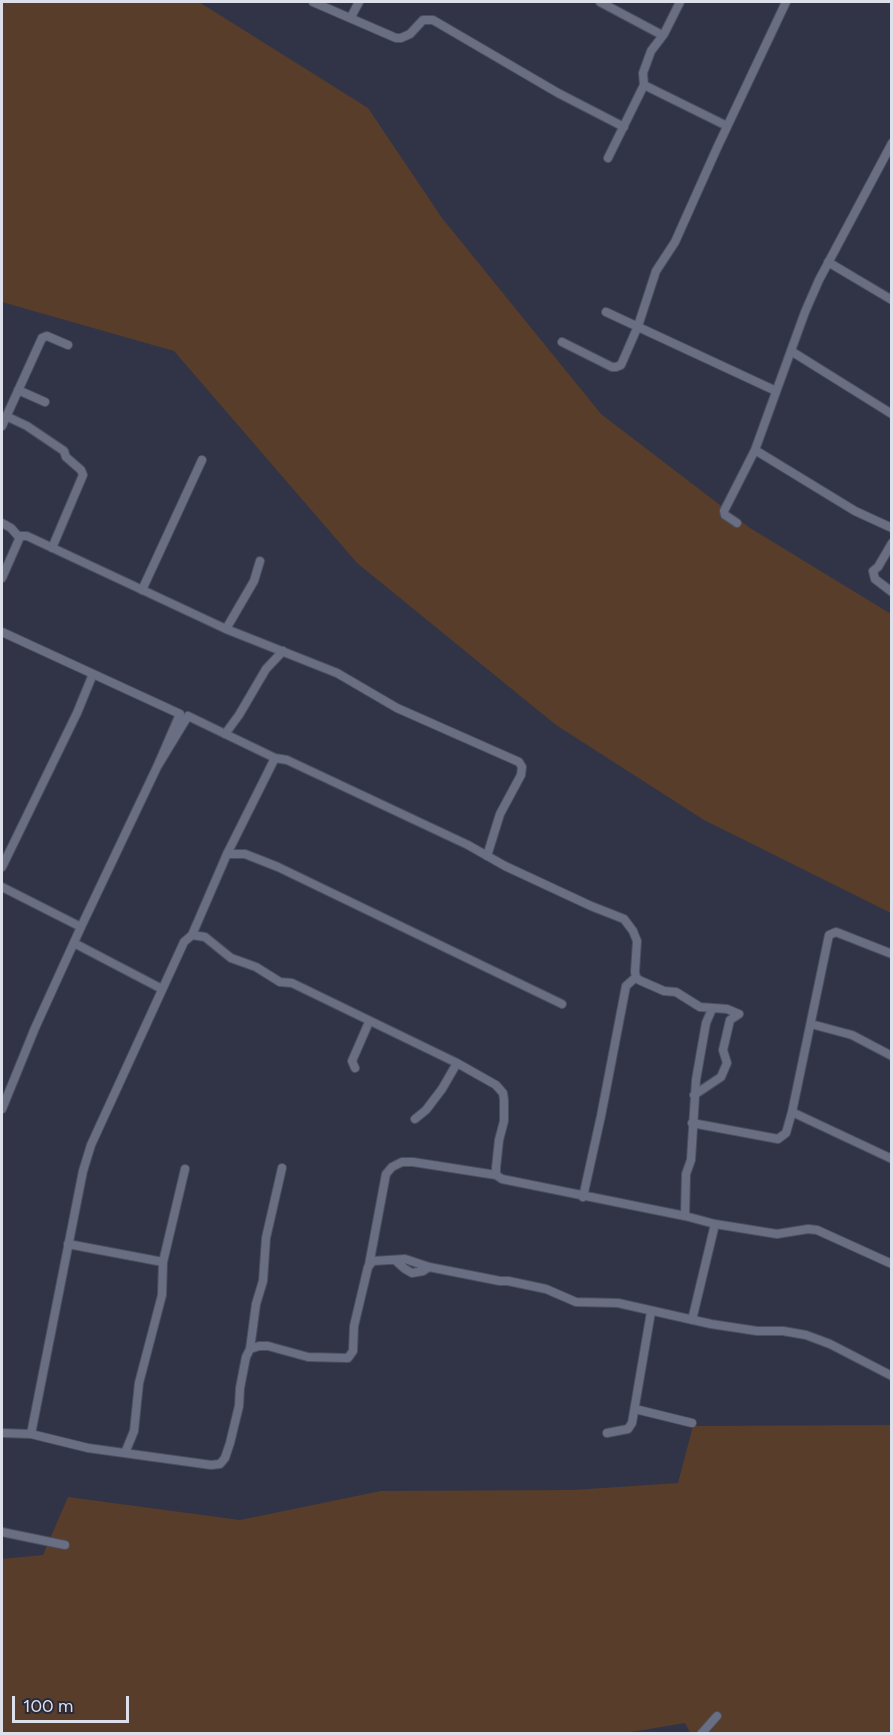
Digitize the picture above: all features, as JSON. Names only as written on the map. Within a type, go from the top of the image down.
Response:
[{"type":"street","points":[[313,2],[388,35],[401,38],[410,34],[423,20],[433,20],[558,93],[624,127]]},
{"type":"street","points":[[351,17],[359,2]]},
{"type":"street","points":[[600,2],[662,35]]},
{"type":"street","points":[[608,158],[644,86],[646,64],[654,44],[662,35],[680,2]]},
{"type":"street","points":[[562,342],[616,368],[621,364],[638,326],[656,272],[675,242],[786,2]]},
{"type":"street","points":[[644,86],[727,126]]},
{"type":"street","points":[[737,523],[725,515],[724,511],[755,450],[805,312],[828,262],[891,143]]},
{"type":"street","points":[[828,262],[891,300]]},
{"type":"street","points":[[606,312],[776,391]]},
{"type":"street","points":[[2,426],[42,338],[47,336],[68,345]]},
{"type":"street","points":[[791,351],[891,414]]},
{"type":"street","points":[[18,390],[45,402]]},
{"type":"street","points":[[6,416],[27,426],[64,451],[66,457],[81,470],[82,481],[52,548]]},
{"type":"street","points":[[755,450],[855,511],[891,528]]},
{"type":"street","points":[[142,590],[202,460]]},
{"type":"street","points":[[2,523],[20,537],[27,536],[226,629],[337,673],[397,708],[519,762],[522,767],[521,775],[500,814],[488,856]]},
{"type":"street","points":[[2,578],[20,537]]},
{"type":"street","points":[[891,543],[878,567],[873,571],[875,579],[891,592]]},
{"type":"street","points":[[226,629],[254,580],[260,561]]},
{"type":"street","points":[[2,638],[2,633],[180,714],[35,1028],[2,1109]]},
{"type":"street","points":[[225,734],[266,669],[282,651]]},
{"type":"street","points":[[2,866],[77,713],[93,674]]},
{"type":"street","points":[[157,767],[188,716],[275,758],[287,760],[591,906],[624,919],[637,941],[636,977],[626,986],[602,1116],[583,1197]]},
{"type":"street","points":[[31,1434],[83,1171],[91,1144],[184,942],[192,935],[227,854],[275,758]]},
{"type":"street","points":[[227,854],[245,855],[278,867],[562,1004]]},
{"type":"street","points":[[2,887],[81,927]]},
{"type":"street","points":[[692,1123],[777,1139],[786,1133],[831,932],[891,954]]},
{"type":"street","points":[[192,935],[205,937],[231,958],[256,967],[280,982],[292,983],[457,1063],[496,1086],[503,1093],[504,1121],[499,1140],[496,1175]]},
{"type":"street","points":[[74,943],[162,989]]},
{"type":"street","points":[[636,977],[664,991],[676,992],[700,1007],[733,1011],[739,1014],[730,1020],[723,1050],[727,1063],[724,1070],[716,1081],[694,1095]]},
{"type":"street","points":[[700,1007],[706,1023]]},
{"type":"street","points":[[685,1216],[686,1174],[691,1160],[694,1095],[706,1023],[714,1009]]},
{"type":"street","points":[[355,1068],[352,1061],[369,1022]]},
{"type":"street","points":[[811,1024],[852,1035],[891,1056]]},
{"type":"street","points":[[415,1119],[426,1110],[442,1089],[457,1063]]},
{"type":"street","points":[[792,1112],[891,1159]]},
{"type":"street","points":[[250,1349],[268,1346],[308,1357],[336,1359],[351,1356],[354,1345],[354,1326],[386,1174],[392,1167],[402,1162],[496,1175],[502,1179],[715,1224],[777,1234],[808,1229],[817,1230],[891,1264]]},
{"type":"street","points":[[2,1433],[31,1434],[88,1448],[211,1465],[220,1464],[225,1458],[230,1443],[239,1406],[240,1388],[250,1349],[256,1304],[263,1281],[266,1238],[282,1168]]},
{"type":"street","points":[[125,1453],[134,1431],[139,1383],[162,1294],[163,1262],[185,1169]]},
{"type":"street","points":[[692,1320],[715,1224]]},
{"type":"street","points":[[68,1244],[163,1262]]},
{"type":"street","points":[[368,1267],[373,1261],[412,1260],[429,1268],[546,1289],[576,1302],[618,1303],[651,1312],[757,1332],[783,1331],[806,1335],[830,1344],[891,1376]]},
{"type":"street","points":[[607,1433],[628,1429],[632,1423],[651,1312]]},
{"type":"street","points":[[635,1409],[692,1423]]},
{"type":"street","points":[[2,1532],[66,1545]]},
{"type":"street","points":[[701,1734],[717,1716]]},
{"type":"shaded area","points":[[2,2],[199,2],[368,108],[442,218],[601,414],[750,528],[891,614],[891,913],[704,820],[556,725],[357,563],[174,351],[2,302]]},
{"type":"shaded area","points":[[891,1425],[891,1733],[691,1734],[685,1723],[619,1734],[2,1734],[2,1559],[43,1555],[68,1497],[240,1520],[381,1491],[573,1490],[678,1483],[693,1426]]}]
